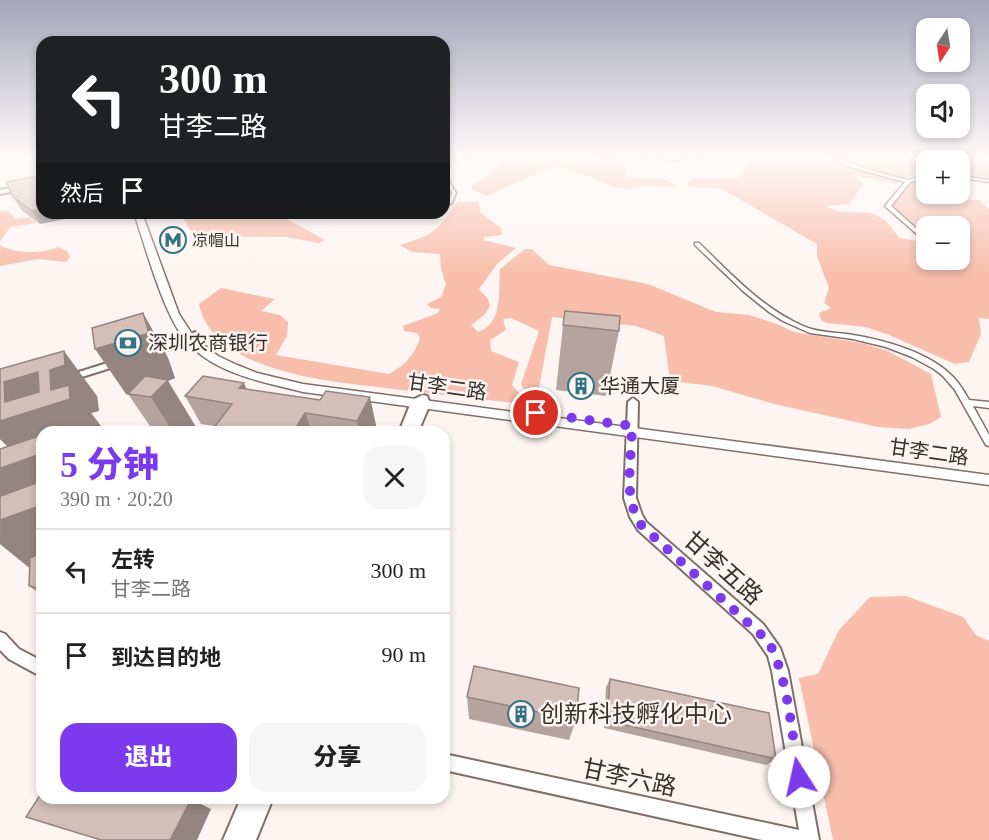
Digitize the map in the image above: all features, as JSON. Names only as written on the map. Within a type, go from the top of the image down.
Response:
[{"type":"main road","name":"甘李二路","points":[[140,219],[174,314],[190,336],[214,358],[233,368],[280,383],[989,473]]},
{"type":"main road","name":"甘李二路","points":[[146,219],[190,336]]},
{"type":"main road","name":"甘李二路","points":[[632,429],[989,480]]},
{"type":"street","points":[[896,196],[888,206],[916,231]]},
{"type":"street","points":[[697,244],[742,287],[789,322],[815,332],[874,342],[931,363],[946,373],[989,443]]},
{"type":"street","points":[[144,351],[190,336]]},
{"type":"street","points":[[55,380],[133,355]]},
{"type":"street","points":[[407,426],[421,401]]},
{"type":"street","points":[[415,426],[421,401]]},
{"type":"street","name":"甘李五路","points":[[633,402],[630,498],[636,517],[642,526],[758,629],[775,653],[810,840]]},
{"type":"street","points":[[965,402],[989,405]]},
{"type":"street","points":[[0,639],[14,654],[36,666]]},
{"type":"street","name":"甘李六路","points":[[450,763],[804,840]]},
{"type":"street","points":[[232,840],[247,804]]},
{"type":"street","points":[[247,840],[262,804]]},
{"type":"shaded area","points":[[734,196],[855,196],[849,204],[825,206],[846,212],[872,213],[889,225],[899,238],[916,241],[916,270],[970,270],[970,216],[916,216],[916,229],[890,206],[898,196],[916,196],[916,204],[970,204],[970,200],[980,200],[989,210],[989,319],[979,318],[981,334],[969,362],[955,364],[866,327],[827,323],[821,320],[819,313],[831,308],[824,303],[829,288],[817,256],[817,244]]},
{"type":"shaded area","points":[[458,202],[478,202],[480,212],[502,229],[501,235],[485,237],[483,240],[516,248],[497,264],[479,289],[488,299],[490,306],[485,314],[471,325],[478,332],[492,322],[496,314],[500,269],[525,249],[532,249],[549,265],[648,284],[716,312],[749,315],[794,332],[862,343],[888,351],[931,374],[941,417],[929,424],[909,429],[878,427],[774,404],[712,386],[670,381],[664,336],[636,326],[552,317],[539,388],[530,391],[524,389],[521,384],[539,331],[511,318],[503,319],[506,330],[490,340],[491,351],[519,362],[512,385],[530,401],[531,405],[316,379],[255,361],[229,347],[210,328],[199,304],[221,288],[275,299],[261,311],[280,315],[288,322],[287,336],[276,355],[389,374],[408,359],[420,338],[417,333],[404,331],[403,326],[438,313],[440,309],[431,308],[427,304],[441,297],[446,285],[440,254],[412,252],[400,245],[428,234],[445,219],[450,219],[450,212]]},
{"type":"shaded area","points":[[0,210],[8,211],[16,219],[29,217],[37,223],[10,227],[0,242]]},
{"type":"shaded area","points":[[183,219],[287,219],[325,240],[319,243],[285,237],[199,236],[191,231]]},
{"type":"shaded area","points":[[0,245],[13,250],[29,252],[58,247],[67,251],[70,257],[66,262],[38,259],[0,266]]},
{"type":"shaded area","points":[[906,596],[963,617],[976,635],[989,641],[989,840],[833,840],[799,678],[818,674],[839,630],[870,597]]},
{"type":"building","points":[[36,196],[36,210],[32,211],[13,197]]},
{"type":"building","points":[[565,311],[620,316],[619,331],[563,325]]},
{"type":"building","points":[[143,313],[149,333],[95,349],[92,328]]},
{"type":"building","points":[[64,351],[65,365],[50,370],[51,390],[69,385],[70,399],[0,421],[0,369]],"holes":[[[38,372],[39,392],[5,402],[4,382]]]},
{"type":"building","points":[[145,376],[168,380],[151,397],[128,394]]},
{"type":"building","points":[[203,376],[244,383],[239,388],[320,400],[326,391],[370,397],[357,421],[305,413],[297,426],[215,426],[232,404],[185,396]]},
{"type":"building","points":[[36,437],[36,455],[1,468],[1,496],[36,483],[36,507],[0,520],[0,449]]},
{"type":"building","points":[[36,556],[36,588],[29,586],[30,558]]},
{"type":"building","points":[[474,666],[579,688],[576,720],[467,697]]},
{"type":"building","points":[[610,679],[769,713],[776,759],[607,721]]},
{"type":"building","points":[[36,801],[36,804],[188,804],[170,840],[101,840],[26,817]]},
{"type":"place","name":"凉帽山","points":[[173,240]]},
{"type":"place","name":"深圳农商银行","points":[[128,343]]},
{"type":"place","name":"华通大厦","points":[[581,386]]},
{"type":"place","name":"创新科技孵化中心","points":[[521,714]]},
{"type":"route","points":[[536,413],[632,426],[630,498],[636,517],[642,526],[758,629],[768,641],[775,653],[780,671],[799,777]]}]
